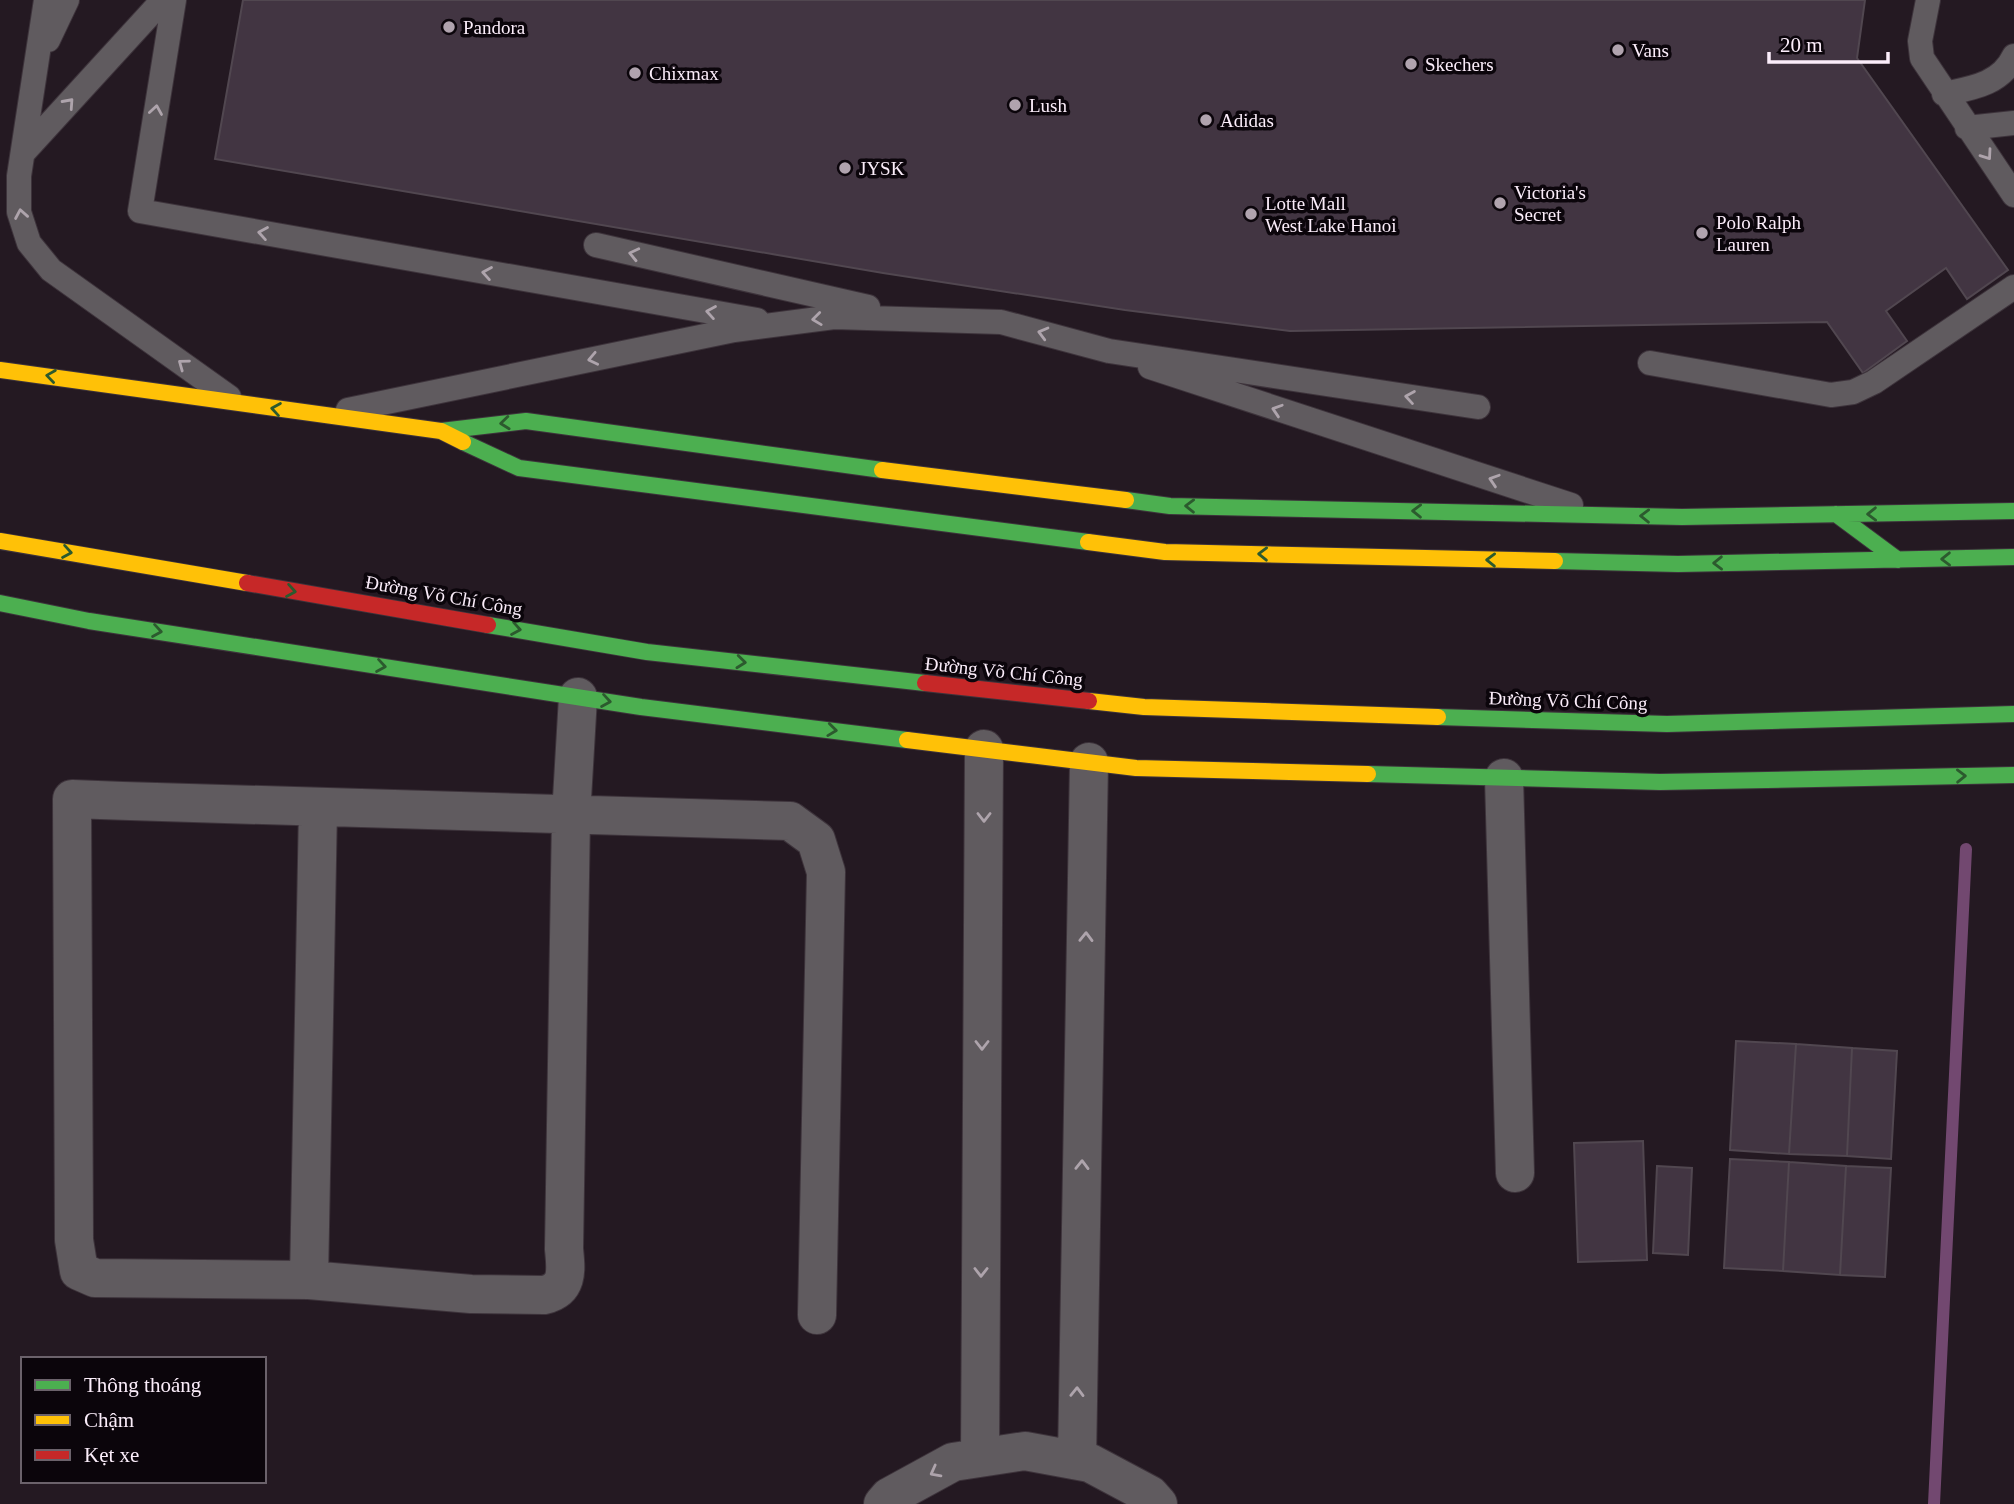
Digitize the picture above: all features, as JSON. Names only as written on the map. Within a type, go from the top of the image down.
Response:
[{"type":"main road","points":[[0,370],[441,430],[526,421],[684,445],[1170,506],[1605,516],[2014,511]]},
{"type":"main road","points":[[441,430],[519,468],[677,491],[1165,552],[1678,564],[2014,557]]},
{"type":"main road","points":[[1836,514],[1898,560]]},
{"type":"main road","name":"Đường Võ Chí Công","points":[[0,541],[647,652],[1144,707],[1667,724],[2014,714]]},
{"type":"main road","points":[[0,603],[103,623],[578,697],[1136,768],[1660,782],[2014,775]]},
{"type":"street","points":[[578,697],[571,816],[564,1249],[567,1272],[564,1284],[554,1293],[544,1296],[471,1294],[309,1280],[95,1278],[79,1271],[74,1240],[72,799],[571,816],[790,821],[816,840],[826,872],[817,1315]]},
{"type":"street","points":[[980,1458],[984,749]]},
{"type":"street","points":[[1077,1460],[1089,762]]},
{"type":"street","points":[[1504,778],[1515,1173]]},
{"type":"street","points":[[309,1280],[318,808]]},
{"type":"street","points":[[883,1504],[889,1497],[953,1462],[1024,1451],[1090,1463],[1150,1495],[1158,1504]]},
{"type":"lane","points":[[46,0],[23,153],[19,212],[29,243],[51,270],[238,403]]},
{"type":"lane","points":[[37,62],[67,0]]},
{"type":"lane","points":[[23,153],[163,0]]},
{"type":"lane","points":[[174,0],[140,211],[778,324]]},
{"type":"lane","points":[[1928,0],[1920,41],[1922,58],[2014,195]]},
{"type":"lane","points":[[1944,93],[1990,82],[2008,68],[2014,56]]},
{"type":"lane","points":[[1967,128],[2014,123]]},
{"type":"lane","points":[[596,245],[916,318]]},
{"type":"lane","points":[[1650,363],[1831,395],[1853,392],[1874,382],[2014,287]]},
{"type":"lane","points":[[321,415],[720,333],[834,317],[1001,322],[1109,351],[1478,407]]},
{"type":"lane","points":[[1109,351],[1184,381],[1605,516]]},
{"type":"building","name":"Lotte Mall West Lake Hanoi","points":[[243,0],[1865,0],[1857,58],[2008,270],[1967,299],[1946,268],[1886,311],[1907,341],[1863,373],[1827,322],[1290,331],[1125,310],[883,273],[215,159]]},
{"type":"building","points":[[1736,1041],[1796,1044],[1789,1154],[1730,1150]]},
{"type":"building","points":[[1796,1044],[1852,1048],[1847,1156],[1789,1154]]},
{"type":"building","points":[[1852,1048],[1897,1051],[1891,1159],[1847,1156]]},
{"type":"building","points":[[1643,1141],[1647,1260],[1578,1262],[1574,1143]]},
{"type":"building","points":[[1730,1159],[1789,1162],[1783,1271],[1724,1268]]},
{"type":"building","points":[[1789,1162],[1846,1166],[1840,1275],[1783,1271]]},
{"type":"building","points":[[1657,1166],[1692,1168],[1688,1255],[1653,1253]]},
{"type":"building","points":[[1846,1166],[1891,1168],[1885,1277],[1840,1275]]},
{"type":"waterway","points":[[1934,1504],[1966,849]]},
{"type":"traffic: fast","points":[[441,431],[526,421],[882,470]]},
{"type":"traffic: fast","points":[[463,442],[519,468],[1088,542]]},
{"type":"traffic: fast","points":[[1126,500],[1170,506],[1682,517],[2014,511]]},
{"type":"traffic: fast","points":[[1836,514],[1898,560]]},
{"type":"traffic: fast","points":[[1555,561],[1678,564],[2014,557]]},
{"type":"traffic: fast","points":[[0,603],[89,621],[641,707],[907,740]]},
{"type":"traffic: fast","points":[[488,625],[647,652],[925,683]]},
{"type":"traffic: fast","points":[[1438,717],[1667,724],[2014,714]]},
{"type":"traffic: fast","points":[[1368,774],[1660,782],[2014,775]]},
{"type":"traffic: slow","points":[[0,370],[441,431],[463,442]]},
{"type":"traffic: slow","points":[[882,470],[1126,500]]},
{"type":"traffic: slow","points":[[0,541],[247,583]]},
{"type":"traffic: slow","points":[[1088,542],[1165,552],[1555,561]]},
{"type":"traffic: slow","points":[[1089,701],[1144,707],[1438,717]]},
{"type":"traffic: slow","points":[[907,740],[1136,768],[1368,774]]},
{"type":"traffic: jam","points":[[247,583],[488,625]]},
{"type":"traffic: jam","points":[[925,683],[1089,701]]},
{"type":"place","name":"Pandora","points":[[449,27]]},
{"type":"place","name":"Vans","points":[[1618,50]]},
{"type":"place","name":"Skechers","points":[[1411,64]]},
{"type":"place","name":"Chixmax","points":[[635,73]]},
{"type":"place","name":"Lush","points":[[1015,105]]},
{"type":"place","name":"Adidas","points":[[1206,120]]},
{"type":"place","name":"JYSK","points":[[845,168]]},
{"type":"place","name":"Victoria's Secret","points":[[1500,203]]},
{"type":"place","name":"Lotte Mall West Lake Hanoi","points":[[1251,214]]},
{"type":"place","name":"Polo Ralph Lauren","points":[[1702,233]]}]
